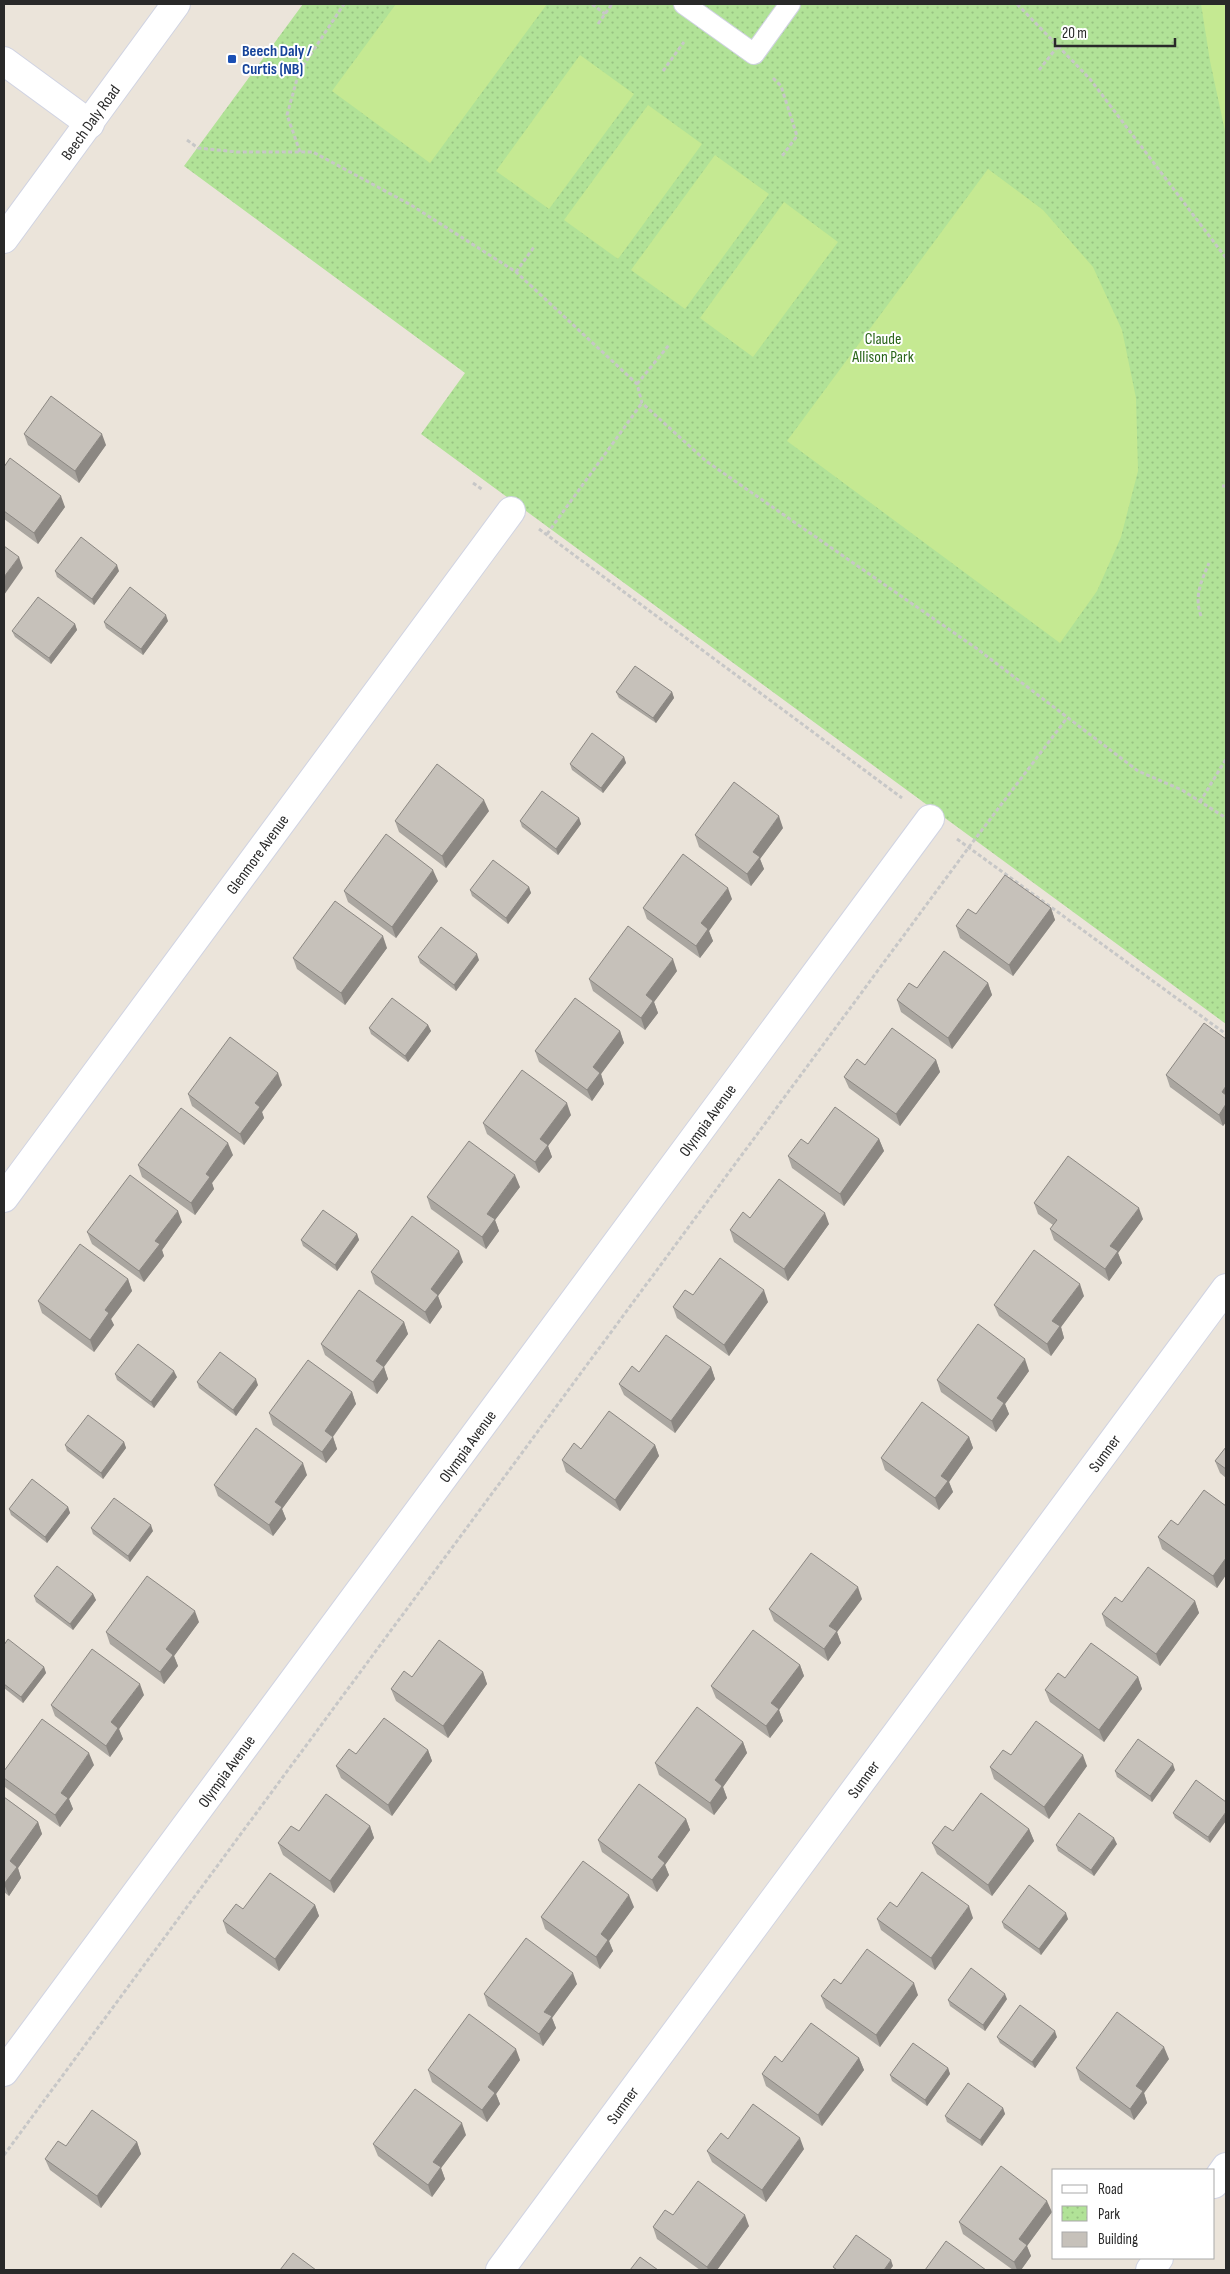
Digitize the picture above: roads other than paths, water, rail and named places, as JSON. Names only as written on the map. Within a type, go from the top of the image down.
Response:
[{"type":"street","name":"Beech Daly Road","points":[[4,239],[176,4]]},
{"type":"street","points":[[4,61],[90,124]]},
{"type":"street","name":"Glenmore Avenue","points":[[4,1198],[511,511]]},
{"type":"street","name":"Olympia Avenue","points":[[4,2072],[930,819]]},
{"type":"street","name":"Sumner","points":[[500,2270],[1226,1288]]},
{"type":"street","points":[[1215,2183],[1226,2167]]},
{"type":"street","points":[[1150,2270],[1158,2259]]},
{"type":"lane","points":[[684,4],[754,54],[790,4]]},
{"type":"place","name":"Beech Daly / Curtis (NB)","points":[[232,59]]},
{"type":"park label","name":"Claude Allison Park","points":[[883,347]]}]
